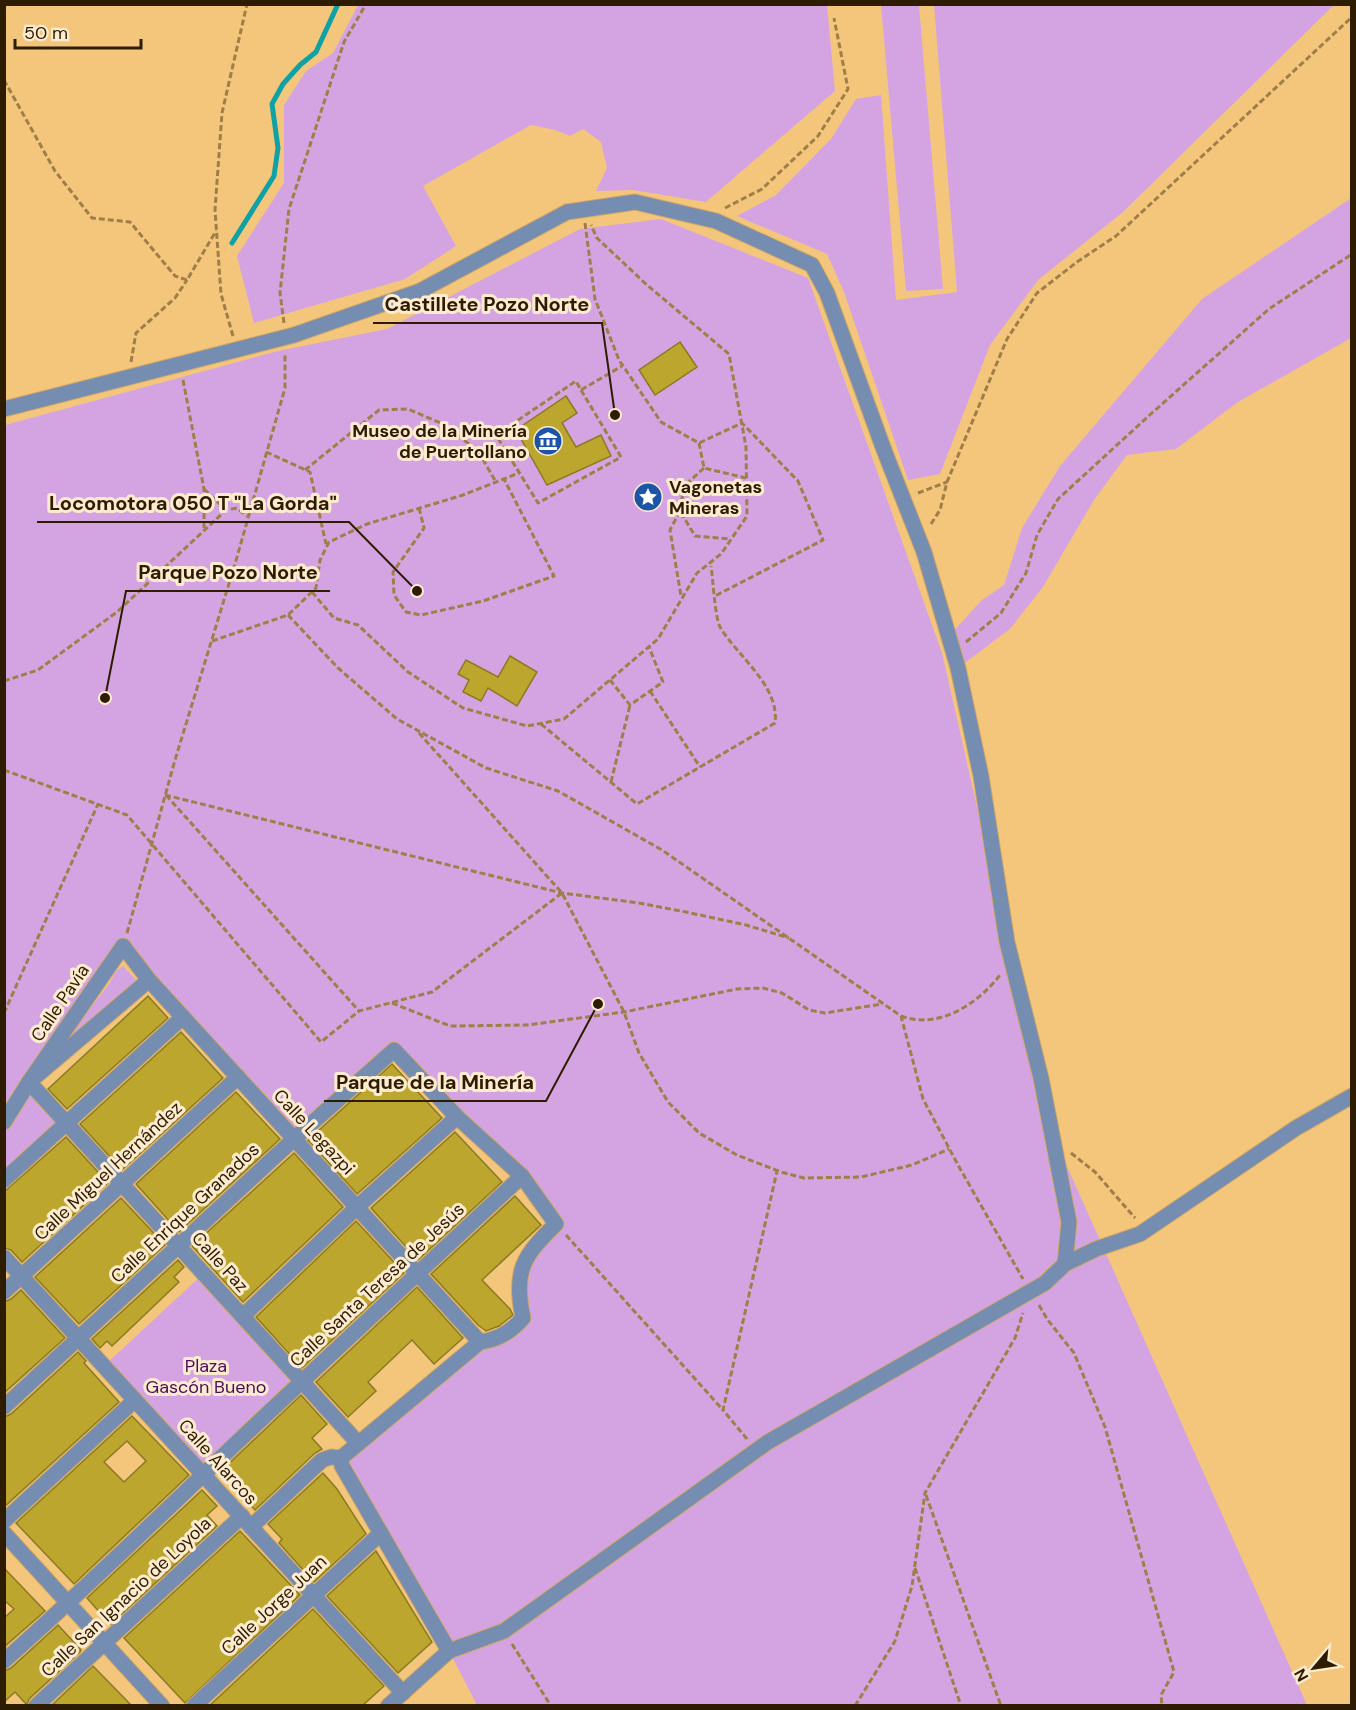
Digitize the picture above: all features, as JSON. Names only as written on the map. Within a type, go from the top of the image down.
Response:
[{"type":"street","points":[[4,409],[285,337],[420,291],[567,212],[635,202],[716,221],[812,265],[827,293],[920,541],[954,653],[981,776],[1011,958],[1041,1078],[1069,1222],[1065,1264]]},
{"type":"street","name":"Calle Legazpi","points":[[123,946],[149,980],[480,1342]]},
{"type":"street","name":"Calle Pavía","points":[[4,1122],[123,946]]},
{"type":"street","name":"Calle Pavía","points":[[29,1082],[149,980]]},
{"type":"street","points":[[4,1180],[183,1017]]},
{"type":"street","name":"Calle Enrique Granados","points":[[4,1407],[294,1139],[394,1050],[457,1117]]},
{"type":"street","name":"Calle Miguel Hernández","points":[[4,1292],[238,1077]]},
{"type":"street","name":"Calle Paz","points":[[29,1082],[358,1443]]},
{"type":"street","points":[[388,1706],[449,1651],[504,1631],[756,1450],[1031,1291],[1044,1283],[1065,1264],[1096,1249],[1140,1234],[1296,1128],[1352,1096]]},
{"type":"street","points":[[243,1316],[357,1207],[457,1117],[522,1176],[556,1224]]},
{"type":"street","name":"Calle Santa Teresa de Jesús","points":[[4,1661],[69,1603],[203,1474],[522,1176]]},
{"type":"street","name":"Calle San Ignacio de Loyola","points":[[36,1706],[105,1642],[322,1460],[331,1457],[341,1462],[358,1443],[480,1342],[491,1341],[512,1330],[523,1318],[519,1283],[524,1263],[533,1247],[556,1224]]},
{"type":"street","name":"Calle Alarcos","points":[[4,1257],[403,1693]]},
{"type":"street","points":[[4,1521],[135,1400]]},
{"type":"street","points":[[341,1462],[449,1651]]},
{"type":"street","points":[[4,1533],[162,1706]]},
{"type":"street","name":"Calle Jorge Juan","points":[[194,1706],[381,1533]]},
{"type":"path","points":[[237,350],[221,294],[215,210],[222,113],[247,4]]},
{"type":"path","points":[[123,946],[285,388],[285,337],[280,293],[290,209],[344,42],[366,4]]},
{"type":"path","points":[[920,541],[940,510],[947,482],[1007,339],[1037,293],[1116,236],[1352,17]]},
{"type":"path","points":[[704,218],[762,189],[818,136],[848,89],[834,18]]},
{"type":"path","points":[[4,80],[55,171],[92,218],[130,222],[175,276],[187,280]]},
{"type":"path","points":[[583,210],[595,299],[622,366],[661,422],[699,442]]},
{"type":"path","points":[[312,592],[334,618],[358,626],[408,672],[463,708],[527,726],[564,719],[649,647],[658,639],[697,573],[721,554],[747,516],[746,447],[729,354],[668,303],[597,238],[583,210]]},
{"type":"path","points":[[128,376],[136,333],[175,298],[216,230]]},
{"type":"path","points":[[954,653],[1001,613],[1026,573],[1037,535],[1058,499],[1269,309],[1352,254]]},
{"type":"path","points":[[179,364],[204,489],[204,530]]},
{"type":"path","points":[[581,390],[622,366]]},
{"type":"path","points":[[576,381],[581,390],[621,457],[538,503],[496,435],[576,381]]},
{"type":"path","points":[[305,470],[379,410],[408,409],[443,424],[478,451],[496,482]]},
{"type":"path","points":[[699,442],[742,423]]},
{"type":"path","points":[[715,596],[823,540],[798,481],[742,423]]},
{"type":"path","points":[[699,442],[704,468]]},
{"type":"path","points":[[266,452],[310,472],[327,546]]},
{"type":"path","points":[[704,468],[746,478]]},
{"type":"path","points":[[682,598],[670,530],[680,511],[684,486],[704,468]]},
{"type":"path","points":[[211,641],[288,615],[316,588],[320,560],[329,542],[366,524],[463,495],[519,473]]},
{"type":"path","points":[[419,508],[424,528],[393,572],[394,595],[406,612],[421,615],[483,601],[554,576],[504,479]]},
{"type":"path","points":[[903,498],[947,482]]},
{"type":"path","points":[[204,489],[226,510]]},
{"type":"path","points":[[4,681],[38,670],[117,612],[226,510],[237,508],[248,516]]},
{"type":"path","points":[[680,511],[695,536],[730,539]]},
{"type":"path","points":[[541,724],[637,804],[775,723],[777,711],[761,679],[719,625],[711,566]]},
{"type":"path","points":[[288,615],[338,668],[397,719],[486,768],[558,791],[662,850],[901,1016],[913,1021],[927,1020],[944,1017],[962,1009],[992,985],[1011,958]]},
{"type":"path","points":[[611,782],[630,705],[663,682],[649,647]]},
{"type":"path","points":[[610,680],[630,705]]},
{"type":"path","points":[[650,691],[700,767]]},
{"type":"path","points":[[416,729],[562,893],[624,1012],[639,1053],[668,1102],[699,1133],[718,1146],[777,1170],[804,1178],[861,1177],[912,1165],[949,1149]]},
{"type":"path","points":[[4,770],[127,815],[321,1042],[359,1011],[432,992],[562,893]]},
{"type":"path","points":[[165,795],[562,893],[686,912],[791,939]]},
{"type":"path","points":[[165,795],[359,1011]]},
{"type":"path","points":[[4,1013],[98,804]]},
{"type":"path","points":[[390,1003],[450,1026],[527,1025],[624,1012],[737,989],[763,988],[782,993],[809,1010],[825,1013],[884,1004]]},
{"type":"path","points":[[901,1016],[923,1099],[949,1149],[1047,1319],[1074,1353],[1105,1427],[1174,1672],[1161,1695],[1162,1706]]},
{"type":"path","points":[[1055,1147],[1074,1154],[1095,1172],[1148,1229]]},
{"type":"path","points":[[723,1410],[777,1170]]},
{"type":"path","points":[[556,1224],[756,1450]]},
{"type":"path","points":[[855,1706],[895,1641],[912,1586],[925,1493],[1015,1338],[1031,1291]]},
{"type":"path","points":[[925,1493],[1001,1706]]},
{"type":"path","points":[[915,1566],[961,1706]]},
{"type":"path","points":[[504,1631],[551,1706]]},
{"type":"green space","points":[[358,5],[827,5],[835,91],[706,202],[633,190],[596,191],[607,168],[601,142],[583,129],[570,136],[531,125],[423,186],[456,246],[405,279],[254,323],[237,256],[284,183],[284,105],[306,71],[333,53]]},
{"type":"green space","points":[[881,5],[919,5],[943,289],[906,291]]},
{"type":"green space","points":[[934,5],[1334,5],[1123,212],[1038,280],[990,345],[940,474],[908,480],[844,292],[827,254],[737,216],[776,195],[831,139],[856,99],[881,95],[896,300],[957,292]]},
{"type":"green space","points":[[1351,198],[1351,338],[1238,402],[1176,449],[1127,455],[1094,500],[1043,587],[1010,629],[958,668],[949,636],[982,600],[1004,585],[1022,528],[1060,466],[1202,299]]},
{"type":"green space","points":[[661,219],[808,278],[942,653],[1050,1128],[1307,1705],[477,1705],[449,1651],[342,1466],[491,1341],[519,1335],[523,1318],[519,1283],[556,1224],[394,1050],[294,1139],[123,947],[29,1082],[67,1123],[5,1180],[5,425],[278,351],[387,329],[580,229]]},
{"type":"green space","points":[[123,966],[136,980],[59,1055],[57,1051],[109,984],[116,971]]},
{"type":"green space","name":"Plaza Gascón Bueno","points":[[204,1273],[302,1381],[203,1475],[104,1366]]},
{"type":"building","points":[[680,342],[697,367],[655,395],[639,370]]},
{"type":"building","name":"Museo de la Minería de Puertollano","points":[[566,396],[577,413],[562,423],[576,447],[601,435],[611,456],[547,485],[516,430]]},
{"type":"building","points":[[510,656],[537,672],[517,706],[488,688],[481,701],[463,692],[469,680],[458,674],[466,660],[498,677]]},
{"type":"building","points":[[148,996],[168,1018],[67,1109],[48,1089]]},
{"type":"building","points":[[181,1032],[223,1078],[122,1170],[80,1124]]},
{"type":"building","points":[[392,1064],[442,1118],[357,1194],[308,1140]]},
{"type":"building","points":[[236,1092],[280,1139],[179,1232],[136,1184]]},
{"type":"building","points":[[455,1132],[502,1182],[418,1260],[371,1208]]},
{"type":"building","points":[[66,1137],[108,1183],[22,1262],[11,1250],[4,1248],[4,1192]]},
{"type":"building","points":[[294,1153],[343,1207],[243,1302],[192,1246]]},
{"type":"building","points":[[515,1196],[541,1225],[482,1280],[513,1315],[499,1326],[486,1331],[431,1274]]},
{"type":"building","points":[[121,1198],[165,1245],[79,1324],[35,1277]]},
{"type":"building","points":[[356,1221],[404,1273],[302,1368],[256,1317]]},
{"type":"building","points":[[178,1260],[184,1267],[174,1277],[179,1282],[112,1346],[107,1341],[100,1348],[92,1339]]},
{"type":"building","points":[[417,1287],[463,1338],[434,1364],[412,1340],[368,1382],[376,1391],[348,1417],[316,1382]]},
{"type":"building","points":[[21,1290],[65,1338],[4,1393],[4,1302]]},
{"type":"building","points":[[78,1352],[86,1361],[84,1363],[119,1402],[4,1507],[4,1417],[11,1414]]},
{"type":"building","points":[[301,1395],[327,1424],[312,1438],[322,1449],[255,1510],[220,1472]]},
{"type":"building","points":[[132,1416],[189,1475],[74,1584],[16,1523]],"holes":[[[127,1441],[146,1461],[124,1482],[104,1462]]]},
{"type":"building","points":[[323,1473],[337,1489],[366,1534],[314,1582],[279,1543],[282,1539],[268,1524]]},
{"type":"building","points":[[202,1490],[217,1506],[207,1515],[217,1526],[111,1624],[109,1623],[87,1598]]},
{"type":"building","points":[[240,1531],[300,1595],[185,1703],[124,1638]]},
{"type":"building","points":[[376,1551],[432,1642],[398,1673],[327,1596]]},
{"type":"building","points":[[4,1568],[45,1611],[4,1647],[4,1618],[14,1609],[4,1600]]},
{"type":"building","points":[[313,1609],[384,1686],[362,1706],[209,1706]]},
{"type":"building","points":[[58,1625],[81,1650],[80,1652],[29,1699],[27,1705],[15,1692],[4,1702],[4,1671],[11,1668]]},
{"type":"building","points":[[93,1666],[132,1706],[51,1706]]},
{"type":"waterway","points":[[232,243],[274,176],[278,148],[272,104],[283,84],[300,65],[316,52],[338,4]]},
{"type":"place","name":"Castillete Pozo Norte","points":[[615,415]]},
{"type":"place","name":"Museo de la Minería de Puertollano","points":[[548,441]]},
{"type":"place","name":"Vagonetas Mineras","points":[[648,497]]},
{"type":"place","name":"Locomotora 050 T \"La Gorda\"","points":[[417,591]]},
{"type":"place","name":"Parque Pozo Norte","points":[[105,698]]},
{"type":"place","name":"Parque de la Minería","points":[[598,1004]]}]
